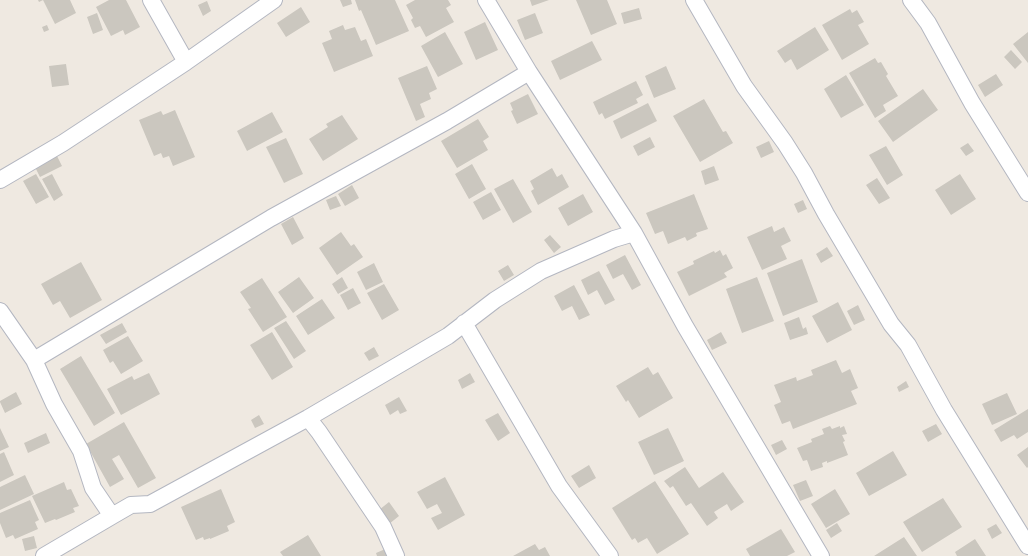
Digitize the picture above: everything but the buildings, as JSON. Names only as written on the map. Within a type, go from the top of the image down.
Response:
[{"type":"street","points":[[151,0],[186,62]]},
{"type":"street","points":[[0,180],[63,143],[186,62],[274,0]]},
{"type":"street","points":[[486,0],[529,72],[634,234],[685,326],[821,556]]},
{"type":"street","points":[[694,0],[744,86],[785,143],[804,173],[826,214],[891,324],[908,345],[944,410],[1028,546]]},
{"type":"street","points":[[912,0],[928,23],[972,103],[1028,193]]},
{"type":"street","points":[[34,360],[271,218],[447,121],[529,72]]},
{"type":"street","points":[[44,556],[131,505],[150,504],[308,418],[448,336],[495,300],[541,271],[614,240],[634,234]]},
{"type":"street","points":[[0,311],[34,360],[54,404],[81,450],[94,488],[112,516]]},
{"type":"street","points":[[464,323],[559,486],[610,556]]},
{"type":"street","points":[[308,418],[319,432],[383,528],[396,556]]}]
